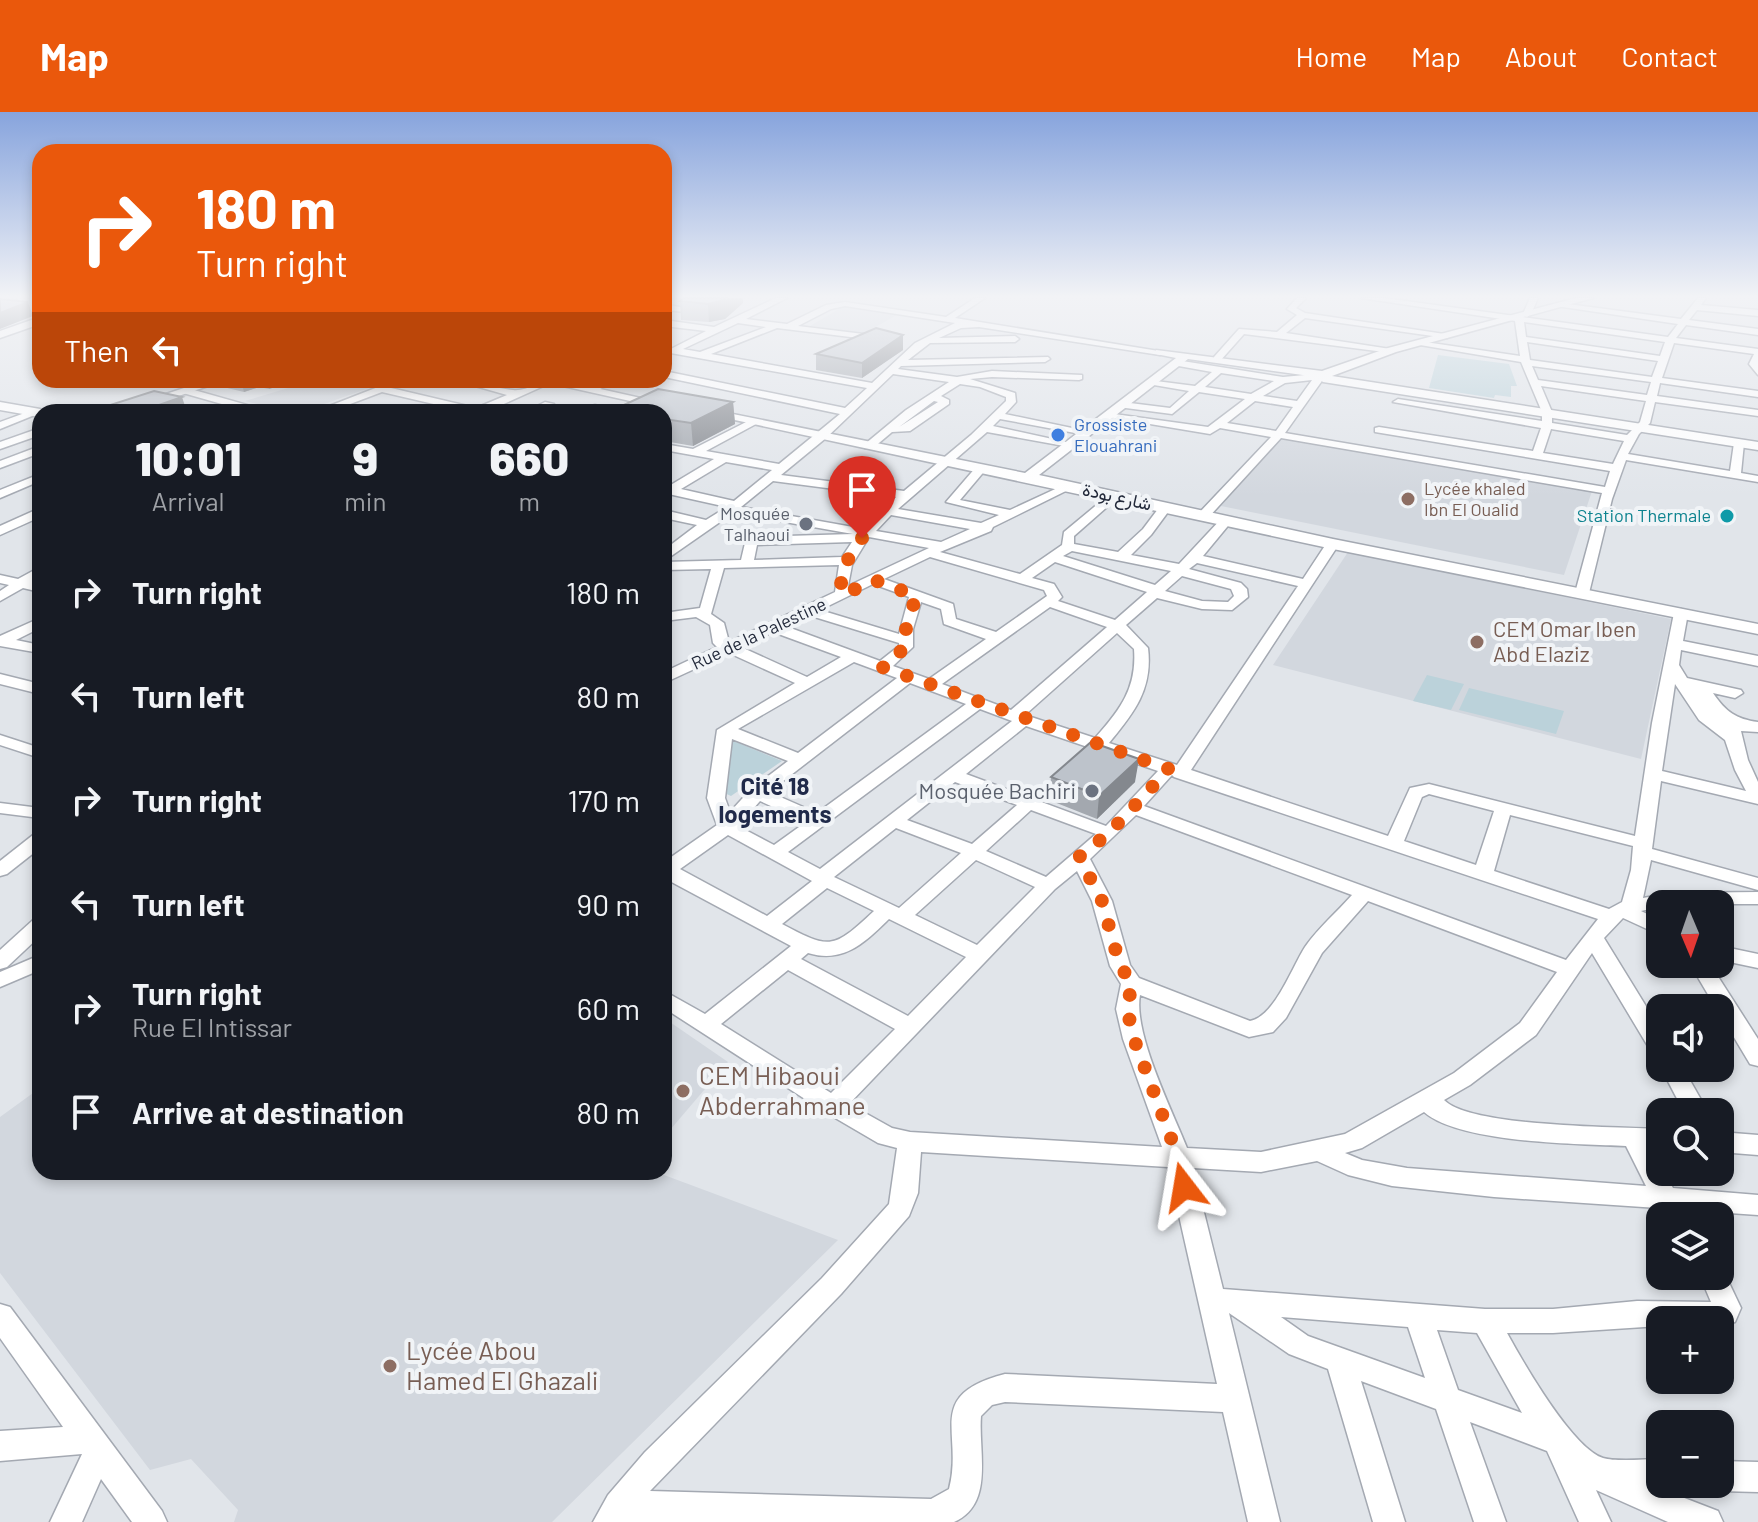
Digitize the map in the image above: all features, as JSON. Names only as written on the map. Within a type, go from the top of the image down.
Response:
[{"type":"street","points":[[748,364],[874,386]]},
{"type":"street","points":[[672,547],[734,507],[822,436],[900,364]]},
{"type":"street","points":[[897,367],[933,364]]},
{"type":"street","points":[[843,595],[840,584],[847,561],[866,535],[999,416],[1011,402],[1011,395],[1033,375],[1039,364]]},
{"type":"street","points":[[1027,478],[1175,364]]},
{"type":"street","points":[[1209,364],[1251,365]]},
{"type":"street","points":[[1213,364],[1283,380],[1320,376],[1351,364]]},
{"type":"street","points":[[1234,364],[1547,416],[1758,444]]},
{"type":"street","points":[[1341,367],[1353,364]]},
{"type":"street","points":[[1527,364],[1547,416],[1538,450]]},
{"type":"street","points":[[1545,364],[1758,394]]},
{"type":"street","points":[[1584,589],[1618,462],[1652,398],[1661,364]]},
{"type":"street","points":[[741,372],[755,365]]},
{"type":"street","points":[[1122,405],[1169,412],[1200,389],[1218,365]]},
{"type":"street","points":[[795,372],[809,366]]},
{"type":"street","points":[[897,367],[997,388],[1011,395]]},
{"type":"street","points":[[869,446],[899,420],[959,380],[983,374],[1079,377]]},
{"type":"street","points":[[672,376],[847,412]]},
{"type":"street","points":[[1320,376],[1451,415],[1547,416]]},
{"type":"street","points":[[1206,513],[1279,434],[1320,376]]},
{"type":"street","points":[[692,395],[728,378]]},
{"type":"street","points":[[1107,416],[1210,431],[1254,397],[1283,380]]},
{"type":"street","points":[[1151,382],[1254,397],[1298,410]]},
{"type":"street","points":[[1533,382],[1758,413]]},
{"type":"street","points":[[144,404],[196,388]]},
{"type":"street","points":[[492,388],[520,395]]},
{"type":"street","points":[[497,404],[533,388]]},
{"type":"street","points":[[606,388],[671,404]]},
{"type":"street","points":[[340,404],[381,389],[444,404]]},
{"type":"street","points":[[187,391],[233,404]]},
{"type":"street","points":[[888,429],[906,429],[945,402],[934,398]]},
{"type":"street","points":[[1188,398],[1298,410]]},
{"type":"street","points":[[1398,401],[1547,416]]},
{"type":"street","points":[[672,404],[1070,486]]},
{"type":"street","points":[[0,407],[32,411]]},
{"type":"street","points":[[0,426],[32,414]]},
{"type":"street","points":[[999,416],[1086,432]]},
{"type":"street","points":[[899,420],[916,423]]},
{"type":"street","points":[[694,453],[752,422]]},
{"type":"street","points":[[1221,425],[1610,491]]},
{"type":"street","points":[[985,428],[1070,444]]},
{"type":"street","points":[[1636,429],[1758,444]]},
{"type":"street","points":[[1365,449],[1379,430],[1758,479]]},
{"type":"street","points":[[0,448],[32,434]]},
{"type":"street","points":[[1735,475],[1739,443]]},
{"type":"street","points":[[0,448],[32,457]]},
{"type":"street","points":[[672,449],[776,472],[908,495]]},
{"type":"street","points":[[0,465],[32,452]]},
{"type":"street","points":[[672,486],[724,458]]},
{"type":"street","points":[[981,468],[952,502],[1014,514]]},
{"type":"street","points":[[0,494],[32,480]]},
{"type":"street","name":"شارع بودة","points":[[1070,486],[1584,589],[1758,629]]},
{"type":"street","name":"شارع بودة","points":[[1070,486],[1165,508],[1206,513],[1226,521],[1333,544],[1758,620]]},
{"type":"street","name":"Rue de la Palestine","points":[[672,674],[987,528],[1070,486]]},
{"type":"street","points":[[672,490],[734,507],[938,551],[1053,590],[1055,597],[931,685]]},
{"type":"street","points":[[1068,547],[1068,535],[1111,497]]},
{"type":"street","points":[[1123,555],[1147,532],[1165,508]]},
{"type":"street","points":[[891,511],[987,528]]},
{"type":"street","points":[[0,515],[32,522]]},
{"type":"street","points":[[0,531],[32,516]]},
{"type":"street","points":[[672,516],[707,524]]},
{"type":"street","points":[[768,925],[1019,718],[1194,558],[1226,521]]},
{"type":"street","points":[[747,564],[751,543],[755,541],[866,535]]},
{"type":"street","points":[[833,1106],[1048,885],[1175,771],[1333,544]]},
{"type":"street","points":[[1022,579],[1053,557],[1068,547],[1087,548],[1236,586],[1240,589],[1241,597],[1232,606],[1202,605],[1053,557]]},
{"type":"street","points":[[1194,558],[1306,584]]},
{"type":"street","points":[[672,566],[847,561]]},
{"type":"street","points":[[701,614],[707,609],[719,564]]},
{"type":"street","points":[[0,597],[32,576]]},
{"type":"street","points":[[0,579],[32,586]]},
{"type":"street","points":[[874,580],[948,607],[949,621],[998,638]]},
{"type":"street","points":[[882,667],[903,651],[916,596]]},
{"type":"street","points":[[1048,602],[1118,626],[1141,648],[1143,679],[1132,705],[1098,745]]},
{"type":"street","points":[[809,611],[906,641]]},
{"type":"street","points":[[672,1003],[874,1131],[910,1142],[1261,1162],[1320,1151],[1371,1133],[1462,1079],[1528,1029],[1612,919],[1641,870],[1670,664],[1681,613]]},
{"type":"street","points":[[672,616],[701,614],[717,623],[719,641],[808,683]]},
{"type":"street","points":[[0,642],[32,626]]},
{"type":"street","points":[[774,627],[1019,718],[1612,919],[1646,925]]},
{"type":"street","points":[[0,642],[32,648]]},
{"type":"street","points":[[1676,644],[1758,661]]},
{"type":"street","points":[[725,730],[852,657]]},
{"type":"street","points":[[1670,664],[1705,717],[1732,730],[1758,727]]},
{"type":"street","points":[[672,865],[727,827],[757,793],[909,676]]},
{"type":"street","points":[[0,679],[32,687]]},
{"type":"street","points":[[1682,682],[1735,693]]},
{"type":"street","points":[[1701,686],[1732,730],[1748,784],[1758,799]]},
{"type":"street","points":[[774,854],[978,703]]},
{"type":"street","points":[[725,730],[798,759]]},
{"type":"street","points":[[725,730],[716,798],[727,827],[823,879],[982,956]]},
{"type":"street","points":[[0,740],[32,750]]},
{"type":"street","points":[[1654,774],[1758,799]]},
{"type":"street","points":[[953,775],[1109,833]]},
{"type":"street","points":[[1394,844],[1413,797],[1422,789],[1504,807],[1758,884]]},
{"type":"street","points":[[757,793],[819,821]]},
{"type":"street","points":[[672,874],[805,945],[818,950],[843,949],[976,853],[1028,804]]},
{"type":"street","points":[[1483,874],[1504,807]]},
{"type":"street","points":[[0,808],[32,812]]},
{"type":"street","points":[[1134,808],[1571,969]]},
{"type":"street","points":[[893,821],[1048,885]]},
{"type":"street","points":[[0,870],[32,845]]},
{"type":"street","points":[[1079,857],[1102,901],[1120,966],[1132,983],[1235,1025],[1259,1028],[1278,1013],[1314,949],[1364,894]]},
{"type":"street","points":[[1612,919],[1707,896],[1758,898]]},
{"type":"street","points":[[1612,919],[1646,1010]]},
{"type":"street","points":[[0,962],[32,932]]},
{"type":"street","points":[[705,1025],[805,945]]},
{"type":"street","points":[[1734,956],[1758,961]]},
{"type":"street","points":[[786,960],[912,1028]]},
{"type":"street","points":[[0,980],[32,966]]},
{"type":"street","points":[[1709,978],[1758,1058]]},
{"type":"street","points":[[1132,983],[1127,1009],[1134,1039],[1178,1157],[1223,1300],[1237,1399],[1264,1522]]},
{"type":"street","points":[[1432,1095],[1434,1108],[1455,1117],[1493,1125],[1646,1137]]},
{"type":"street","points":[[1633,1137],[1667,1202]]},
{"type":"street","points":[[614,1514],[680,1437],[815,1301],[900,1209],[905,1193],[910,1142]]},
{"type":"street","points":[[1734,1143],[1758,1145]]},
{"type":"street","points":[[1320,1151],[1337,1162],[1374,1173],[1646,1204]]},
{"type":"street","points":[[1734,1206],[1758,1205]]},
{"type":"street","points":[[1223,1300],[1485,1321],[1553,1321],[1637,1313],[1725,1313],[1726,1300],[1721,1290]]},
{"type":"street","points":[[1223,1300],[1299,1345],[1557,1440],[1596,1473],[1707,1522]]},
{"type":"street","points":[[0,1316],[151,1522]]},
{"type":"street","points":[[1418,1316],[1490,1522]]},
{"type":"street","points":[[1485,1321],[1557,1440],[1595,1522]]},
{"type":"street","points":[[1340,1360],[1389,1522]]},
{"type":"street","points":[[614,1514],[931,1515],[952,1507],[962,1495],[966,1416],[972,1402],[987,1390],[1005,1388],[1237,1399]]},
{"type":"street","points":[[0,1446],[94,1445]]},
{"type":"street","points":[[66,1522],[94,1445]]},
{"type":"street","points":[[1596,1473],[1646,1474]]},
{"type":"street","points":[[1734,1476],[1758,1477]]},
{"type":"shaded area","points":[[1436,364],[1509,364],[1517,386],[1511,386],[1511,397],[1495,395],[1494,398],[1429,388]]},
{"type":"shaded area","points":[[288,388],[369,388],[324,404],[257,404],[245,401]]},
{"type":"shaded area","name":"Lycée khaled Ibn El Oualid","points":[[1281,437],[1592,491],[1564,575],[1221,506]]},
{"type":"shaded area","name":"CEM Omar Iben Abd Elaziz","points":[[1348,552],[1671,619],[1641,759],[1273,665]]},
{"type":"shaded area","points":[[1427,675],[1464,684],[1451,710],[1413,701]]},
{"type":"shaded area","points":[[1469,688],[1564,711],[1556,734],[1459,710]]},
{"type":"shaded area","points":[[731,740],[782,761],[731,796],[720,791]]},
{"type":"shaded area","name":"CEM Hibaoui Abderrahmane","points":[[672,1024],[728,1062],[672,1128]]},
{"type":"shaded area","name":"Lycée Abou Hamed El Ghazali","points":[[32,1094],[32,1180],[672,1178],[838,1240],[552,1522],[234,1522],[238,1510],[191,1459],[150,1470],[0,1273],[0,1117]]},
{"type":"building","points":[[658,389],[733,402],[691,423],[672,420],[672,404],[626,404]]},
{"type":"building","points":[[154,391],[182,397],[162,404],[113,404]]},
{"type":"building","points":[[1091,742],[1139,759],[1099,796],[1051,777]]},
{"type":"place","name":"Grossiste Elouahrani","points":[[1058,435]]},
{"type":"place","name":"Lycée khaled Ibn El Oualid","points":[[1408,499]]},
{"type":"place","name":"Station Thermale","points":[[1727,516]]},
{"type":"place","name":"Mosquée Talhaoui","points":[[806,524]]},
{"type":"place","name":"CEM Omar Iben Abd Elaziz","points":[[1477,642]]},
{"type":"place","name":"Mosquée Bachiri","points":[[1092,791]]},
{"type":"place","name":"CEM Hibaoui Abderrahmane","points":[[683,1091]]},
{"type":"place","name":"Lycée Abou Hamed El Ghazali","points":[[390,1366]]},
{"type":"district","name":"Cité 18 logements","points":[[775,801]]},
{"type":"route","points":[[862,538],[844,570],[840,584],[843,595],[874,580],[916,596],[906,629],[906,647],[882,667],[1169,769],[1109,833],[1079,857],[1102,901],[1120,966],[1132,983],[1127,1009],[1134,1039],[1178,1157],[1184,1187]]}]
